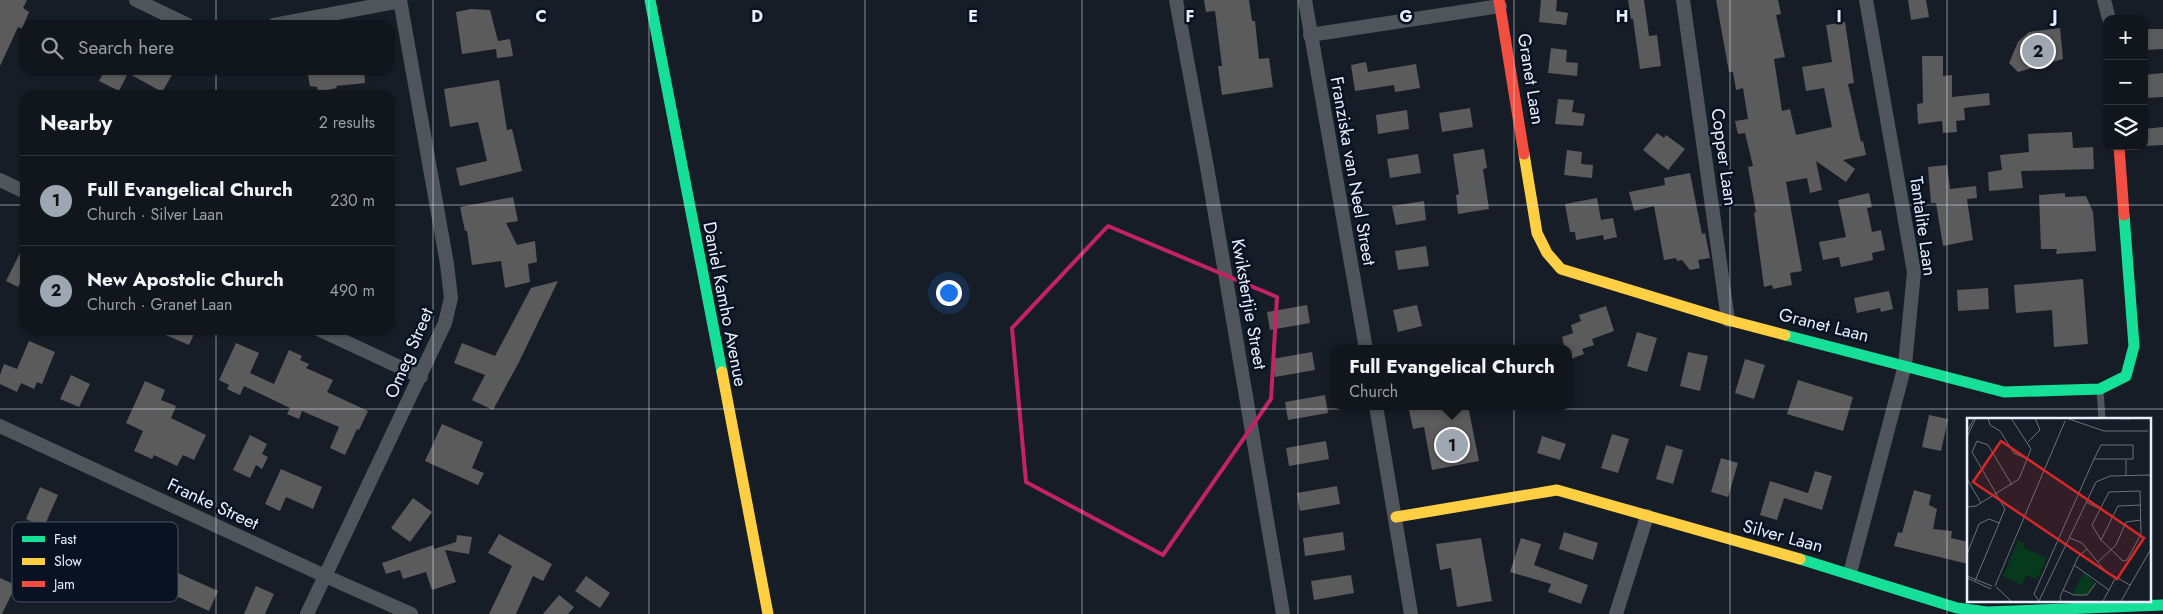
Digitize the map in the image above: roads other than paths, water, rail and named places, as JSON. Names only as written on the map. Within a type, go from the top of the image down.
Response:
[{"type":"street","points":[[136,0],[178,20]]},
{"type":"street","name":"Daniel Kamho Avenue","points":[[650,0],[768,614]]},
{"type":"street","name":"Kwikstertjie Street","points":[[1176,0],[1209,177],[1283,614]]},
{"type":"street","name":"Franziska van Neel Street","points":[[1305,0],[1365,345]]},
{"type":"street","name":"Copper Laan","points":[[1683,0],[1728,320]]},
{"type":"street","name":"Tantalite Laan","points":[[1850,573],[1905,365],[1914,272],[1866,0]]},
{"type":"street","points":[[2104,0],[2108,15]]},
{"type":"street","points":[[300,20],[400,1]]},
{"type":"street","name":"Omeg Street","points":[[307,614],[421,377],[446,322],[451,298],[447,264],[400,1]]},
{"type":"street","points":[[1310,35],[1500,3]]},
{"type":"street","name":"Granet Laan","points":[[1500,3],[1537,233],[1548,253],[1560,268],[1728,320],[2004,392],[2100,390],[2126,376],[2134,346],[2119,150]]},
{"type":"street","points":[[0,180],[20,190]]},
{"type":"street","points":[[331,335],[421,377]]},
{"type":"street","points":[[1377,410],[1411,614]]},
{"type":"street","name":"Franke Street","points":[[0,426],[411,614]]},
{"type":"street","name":"Silver Laan","points":[[1396,517],[1557,490],[1850,573],[1957,608],[1987,612],[2115,604],[2147,610],[2163,606]]},
{"type":"street","points":[[1616,614],[1647,516]]},
{"type":"lane","points":[[2100,390],[2102,418]]},
{"type":"place","name":"New Apostolic Church","points":[[2038,51]]},
{"type":"place","name":"Full Evangelical Church","points":[[1452,445]]}]
